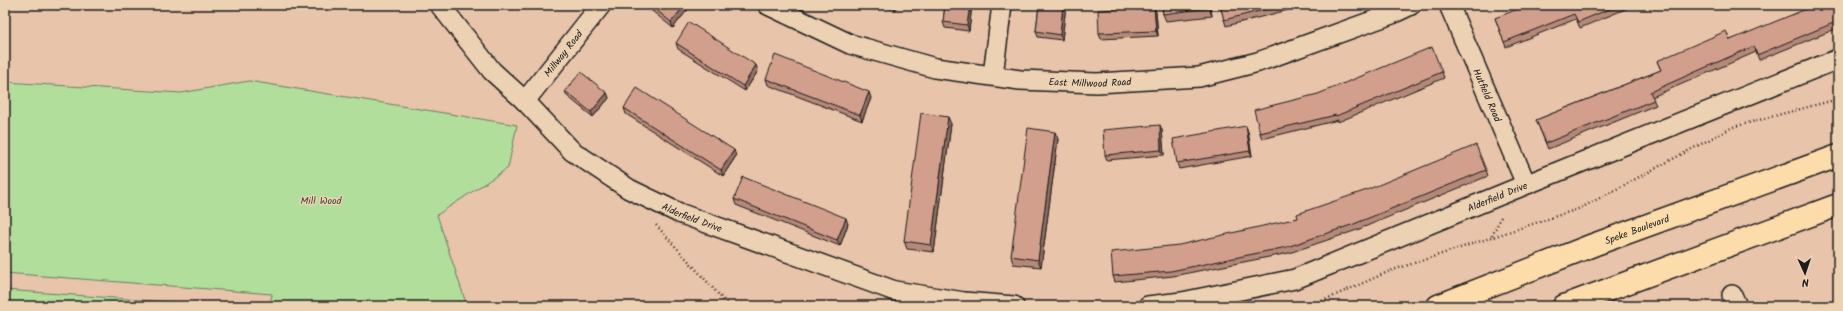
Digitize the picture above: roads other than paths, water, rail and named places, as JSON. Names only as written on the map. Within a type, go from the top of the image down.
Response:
[{"type":"highway","name":"Speke Boulevard","points":[[1438,306],[1593,245],[1838,156]]},
{"type":"highway","points":[[1564,306],[1838,205]]},
{"type":"street","name":"Alderfield Drive","points":[[440,5],[492,71],[525,100],[572,151],[629,189],[680,213],[895,291],[964,302],[1014,306]]},
{"type":"street","name":"Millway Road","points":[[525,100],[601,5]]},
{"type":"street","name":"East Millwood Road","points":[[768,5],[850,44],[935,68],[1020,80],[1097,83],[1199,77],[1258,62],[1392,14],[1411,5]]},
{"type":"street","points":[[993,75],[1002,5]]},
{"type":"street","name":"Hutfield Road","points":[[1449,5],[1526,184]]},
{"type":"street","name":"Alderfield Drive","points":[[1148,306],[1182,302],[1295,279],[1526,184],[1838,59]]},
{"type":"park label","name":"Mill Wood","points":[[321,200]]}]
